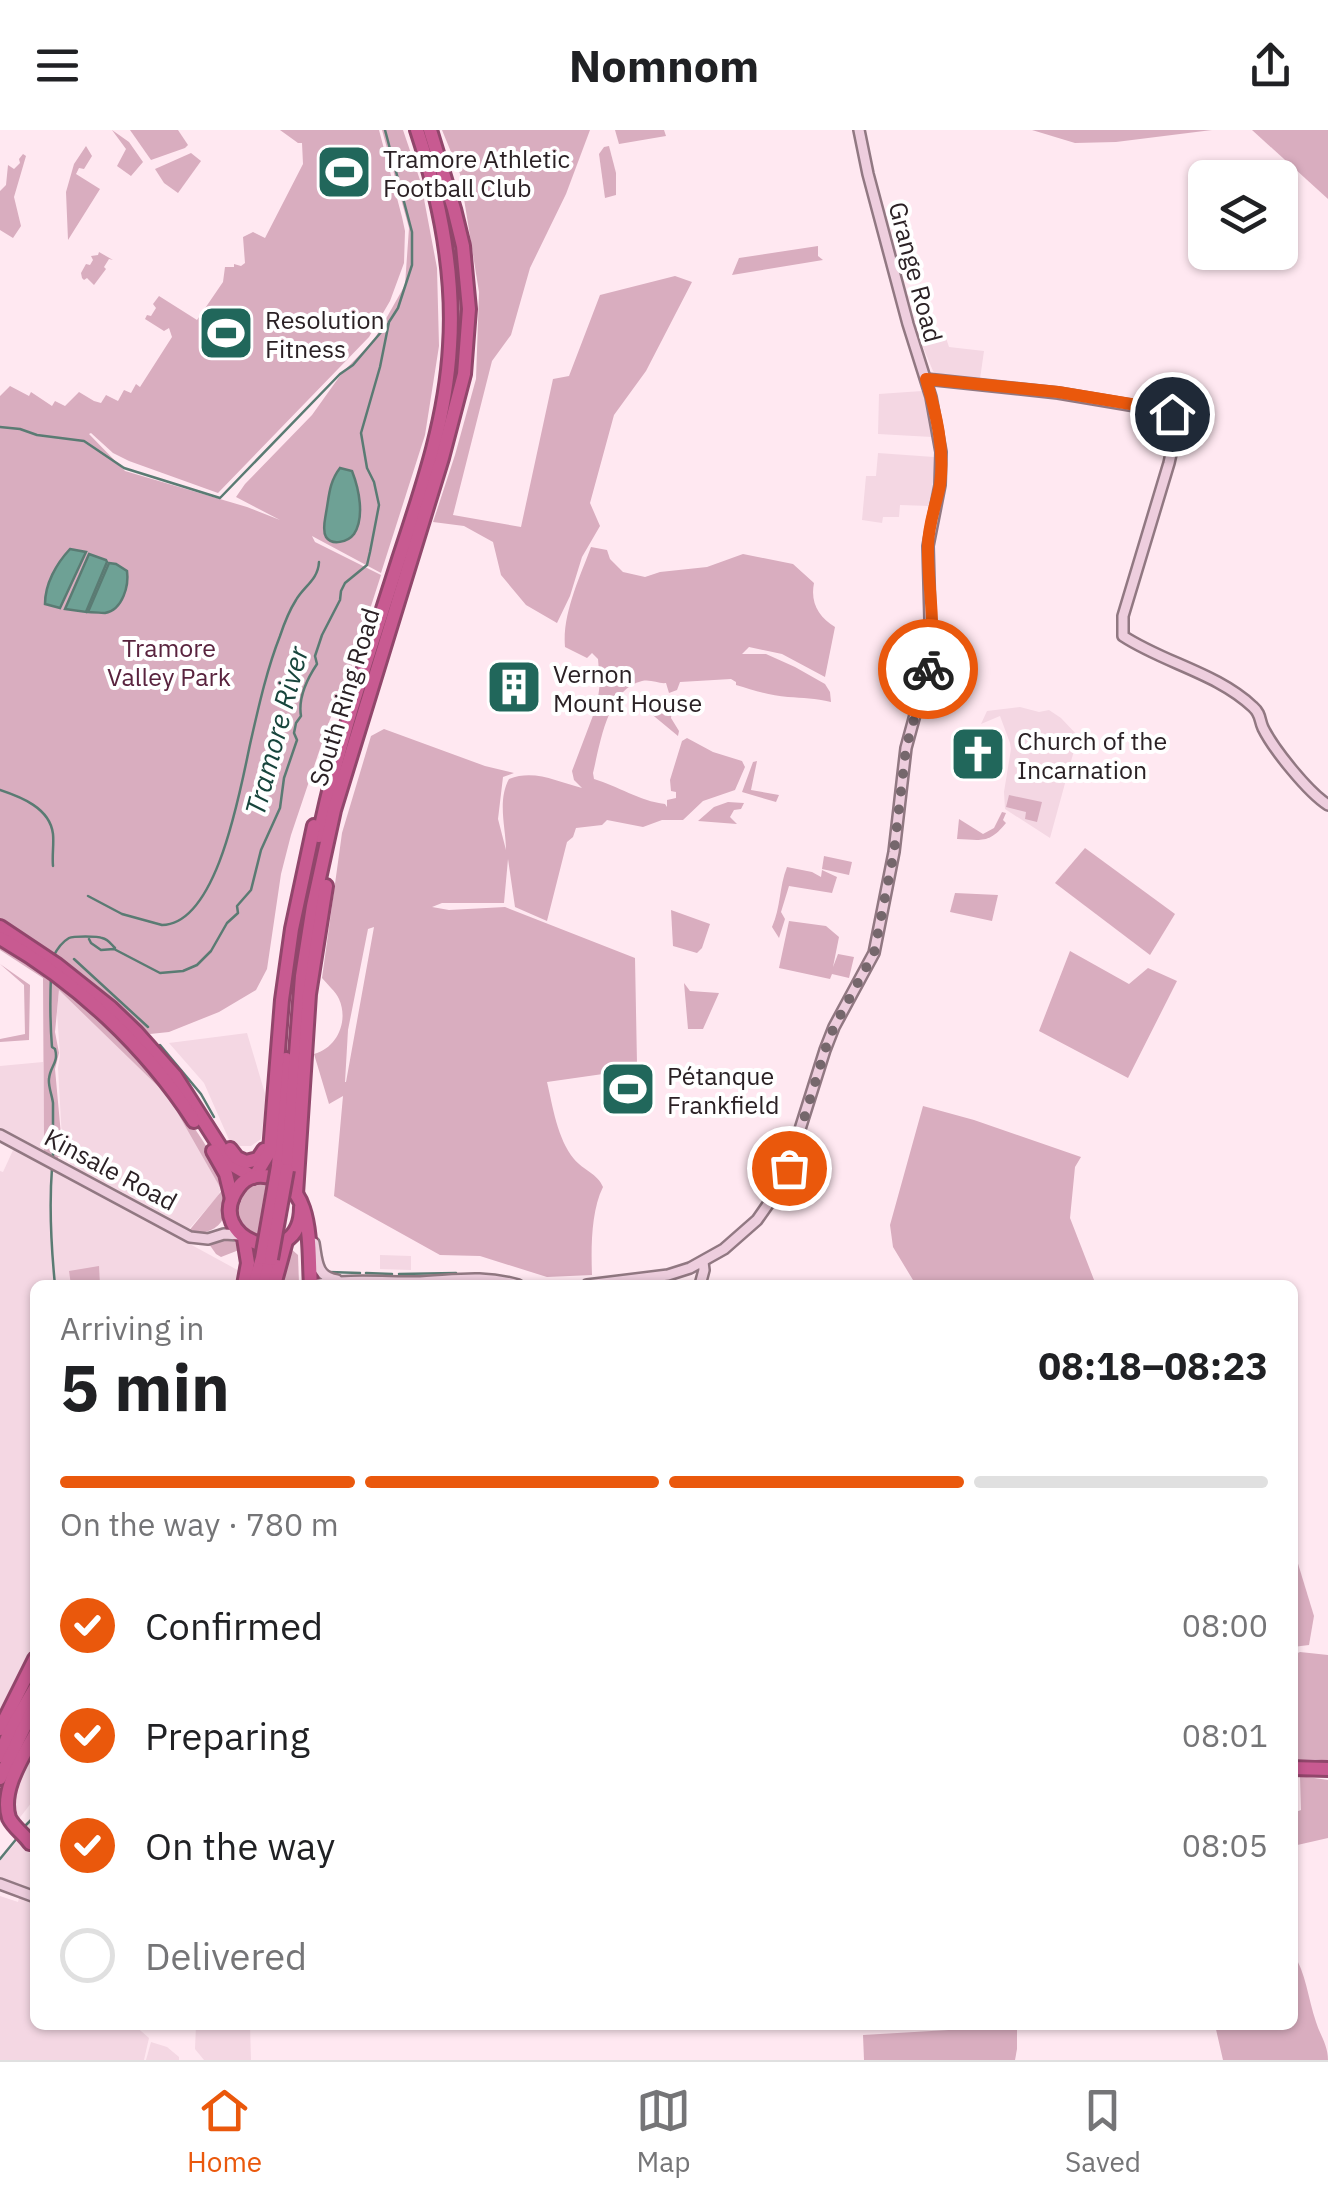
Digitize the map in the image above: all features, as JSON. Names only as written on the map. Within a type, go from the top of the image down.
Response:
[{"type":"highway","name":"South Ring Road","points":[[283,1168],[295,972],[325,807],[348,721],[432,456],[448,372],[448,261],[437,197],[417,130]]},
{"type":"highway","name":"South Ring Road","points":[[264,1280],[283,1168],[302,976],[326,848],[348,756],[442,458],[464,374],[469,310],[463,246],[430,130]]},
{"type":"highway","points":[[0,927],[111,1008],[175,1076],[235,1156],[246,1162],[260,1157],[267,1144],[292,929],[306,859],[328,766],[376,632]]},
{"type":"highway","points":[[276,1280],[288,1240],[298,1226],[311,984],[348,756]]},
{"type":"highway","points":[[306,859],[325,807]]},
{"type":"highway","points":[[0,938],[50,965],[118,1028],[188,1112],[226,1174],[232,1199],[230,1216],[242,1237],[248,1262],[245,1280]]},
{"type":"highway","points":[[175,1076],[232,1164],[242,1173],[254,1176]]},
{"type":"highway","points":[[254,1176],[270,1151],[274,1089]]},
{"type":"highway","points":[[232,1199],[242,1182],[254,1176],[289,1185],[308,1227],[312,1280]]},
{"type":"highway","points":[[242,1237],[256,1243],[296,1242],[303,1252],[304,1280]]},
{"type":"highway","name":"South Ring Road","points":[[256,1280],[266,1259]]},
{"type":"highway","points":[[0,1779],[9,1735],[30,1674]]},
{"type":"highway","points":[[0,1756],[30,1690]]},
{"type":"highway","points":[[9,1735],[30,1697]]},
{"type":"highway","points":[[9,1735],[30,1716]]},
{"type":"highway","points":[[0,1779],[30,1721]]},
{"type":"highway","points":[[30,1744],[6,1799],[10,1819],[30,1842]]},
{"type":"highway","points":[[1298,1768],[1328,1770]]},
{"type":"highway","points":[[0,1827],[30,1843]]},
{"type":"street","name":"Grange Road","points":[[624,1280],[668,1274],[703,1262],[757,1220],[789,1168],[834,1027],[874,953],[894,852],[906,748],[931,656],[928,546],[940,485],[941,452],[935,411],[908,324],[859,130]]},
{"type":"street","points":[[926,379],[1058,392],[1171,412],[1176,417],[1165,476],[1123,616],[1123,636],[1216,682],[1250,704],[1300,780],[1328,806]]},
{"type":"street","name":"Kinsale Road","points":[[0,1134],[190,1237],[242,1237]]},
{"type":"street","points":[[201,1238],[214,1232],[230,1216]]},
{"type":"street","points":[[308,1227],[321,1273],[339,1280]]},
{"type":"street","points":[[701,1280],[703,1262]]},
{"type":"street","points":[[452,1280],[495,1280]]},
{"type":"street","points":[[0,1884],[30,1895]]},
{"type":"shaded area","points":[[944,332],[949,347],[984,351],[980,379],[933,371],[918,335]]},
{"type":"shaded area","points":[[922,391],[932,437],[878,434],[879,394]]},
{"type":"shaded area","points":[[878,453],[934,457],[930,506],[900,505],[899,517],[883,517],[882,523],[862,520],[866,476],[876,476]]},
{"type":"shaded area","points":[[340,468],[352,471],[360,511],[354,534],[336,542],[326,537],[324,525],[332,484]]},
{"type":"shaded area","points":[[70,549],[86,552],[60,608],[45,604],[52,575]]},
{"type":"shaded area","points":[[89,554],[107,562],[86,612],[65,609]]},
{"type":"shaded area","points":[[109,563],[127,571],[124,596],[111,611],[88,612]]},
{"type":"shaded area","points":[[1020,707],[1039,712],[1049,710],[1078,736],[1050,838],[1005,809],[1010,743],[1000,716],[981,724],[987,711]]},
{"type":"shaded area","points":[[59,989],[104,1027],[168,1096],[210,1166],[221,1189],[188,1230],[71,1170],[69,1158],[63,1157]]},
{"type":"shaded area","points":[[247,1033],[266,1097],[261,1139],[251,1146],[238,1146],[230,1142],[204,1083],[169,1043]]},
{"type":"shaded area","points":[[43,1062],[43,1156],[0,1129],[0,1066]]},
{"type":"shaded area","points":[[14,1148],[243,1273],[241,1280],[30,1280],[30,1658],[0,1714],[0,1171],[3,1172]]},
{"type":"shaded area","points":[[380,1255],[411,1256],[411,1270],[380,1269]]},
{"type":"shaded area","points":[[30,1758],[30,1804],[18,1820],[14,1804],[16,1785]]},
{"type":"shaded area","points":[[19,1839],[30,1849],[30,1889],[0,1878],[0,1861]]},
{"type":"shaded area","points":[[20,1895],[30,1900],[30,2030],[140,2030],[149,2038],[144,2060],[0,2060],[0,1896],[18,1902]]},
{"type":"shaded area","points":[[196,2030],[250,2030],[251,2060],[204,2060],[195,2049]]},
{"type":"shaded area","points":[[151,2042],[167,2047],[179,2060],[146,2060]]},
{"type":"green space","points":[[112,130],[129,142],[143,162],[131,176],[117,166],[126,149]]},
{"type":"green space","points":[[130,130],[178,130],[188,145],[151,160]]},
{"type":"green space","name":"Tramore Valley Park","points":[[280,130],[379,130],[405,231],[404,263],[390,301],[369,337],[218,493],[129,461],[89,434],[125,471],[280,520],[236,497],[374,340],[405,285],[409,228],[382,130],[403,130],[421,183],[437,268],[439,346],[425,435],[381,573],[312,536],[315,542],[381,575],[291,835],[267,969],[256,990],[219,1012],[169,1032],[150,1034],[118,1003],[51,952],[0,921],[0,396],[10,386],[29,396],[31,392],[52,406],[55,401],[65,406],[79,392],[101,403],[106,395],[118,401],[124,390],[131,393],[136,384],[140,387],[172,337],[169,328],[164,331],[145,319],[156,308],[153,304],[159,296],[197,320],[223,282],[225,267],[245,263],[243,237],[253,232],[265,238],[303,164],[302,143]]},
{"type":"green space","points":[[442,130],[590,130],[566,194],[530,268],[511,335],[492,361],[453,515],[521,527],[553,379],[569,376],[600,295],[675,276],[692,282],[646,371],[614,415],[590,503],[600,526],[582,557],[557,623],[526,605],[501,575],[493,542],[464,526],[433,522],[476,379],[479,292],[460,174]]},
{"type":"green space","points":[[615,130],[664,130],[666,136],[619,144]]},
{"type":"green space","points":[[1032,130],[1212,130],[1075,143]]},
{"type":"green space","points":[[1252,130],[1328,130],[1328,199],[1298,172],[1298,160],[1285,160]]},
{"type":"green space","points":[[86,146],[92,156],[76,174],[100,189],[68,240],[66,192],[74,164]]},
{"type":"green space","points":[[609,146],[616,173],[616,195],[605,198],[599,154]]},
{"type":"green space","points":[[191,153],[201,161],[178,193],[164,183],[155,169]]},
{"type":"green space","points":[[23,154],[26,156],[14,197],[21,226],[13,238],[0,230],[0,191],[6,185],[8,165],[14,169]]},
{"type":"green space","points":[[818,246],[818,256],[823,260],[732,275],[739,258]]},
{"type":"green space","points":[[99,252],[113,260],[109,259],[94,285],[87,278],[84,280],[81,273],[93,260],[91,256]]},
{"type":"green space","points":[[591,547],[607,550],[623,572],[645,577],[707,567],[743,554],[793,564],[814,583],[817,609],[835,627],[825,677],[782,654],[749,647],[742,654],[766,654],[795,667],[825,684],[831,702],[768,694],[736,685],[731,679],[680,682],[677,690],[669,693],[666,683],[645,681],[630,686],[607,719],[594,779],[667,807],[667,800],[676,798],[670,780],[682,741],[687,738],[742,761],[745,767],[735,790],[703,801],[683,820],[662,820],[643,827],[607,820],[602,825],[576,828],[567,842],[547,921],[515,907],[508,859],[504,903],[442,903],[432,907],[505,907],[635,958],[637,1064],[631,1070],[547,1082],[563,1142],[603,1187],[594,1218],[592,1275],[547,1277],[480,1256],[440,1255],[334,1196],[343,1096],[329,1104],[314,1054],[335,1040],[342,1024],[339,999],[322,978],[342,833],[371,736],[384,729],[514,773],[503,777],[498,819],[506,850],[503,805],[509,779],[537,776],[582,788],[572,771],[597,705],[598,659],[592,653],[587,658],[565,647],[565,634],[569,609]],"holes":[[[374,927],[346,1082],[348,1030],[368,929]]]},
{"type":"green space","points":[[673,701],[671,718],[678,736],[649,712]]},
{"type":"green space","points":[[757,761],[751,790],[779,795],[776,802],[742,792],[753,762]]},
{"type":"green space","points":[[1009,795],[1042,802],[1037,822],[1025,819],[1026,812],[1006,807]]},
{"type":"green space","points":[[728,802],[744,803],[730,817],[737,824],[698,821],[714,807]]},
{"type":"green space","points":[[1002,812],[1006,813],[1006,823],[990,838],[957,839],[959,819],[983,834],[994,828]]},
{"type":"green space","points":[[1085,848],[1175,914],[1150,955],[1055,883]]},
{"type":"green space","points":[[824,856],[852,862],[849,875],[822,869]]},
{"type":"green space","points":[[787,867],[821,877],[822,870],[837,877],[832,893],[789,886],[779,938],[772,927]]},
{"type":"green space","points":[[955,893],[998,895],[992,921],[950,912]]},
{"type":"green space","points":[[671,910],[710,924],[697,953],[673,946]]},
{"type":"green space","points":[[789,921],[826,926],[839,937],[833,967],[838,954],[854,957],[849,978],[832,974],[830,979],[779,968]]},
{"type":"green space","points":[[0,943],[104,1019],[180,1108],[211,1154],[227,1190],[225,1213],[216,1227],[206,1232],[188,1232],[224,1188],[221,1189],[168,1096],[59,990],[55,1032],[59,1053],[55,1069],[63,1157],[58,1160],[44,1153],[43,978],[0,950]]},
{"type":"green space","points":[[1070,951],[1129,984],[1148,968],[1177,981],[1128,1078],[1039,1031]]},
{"type":"green space","points":[[0,964],[30,985],[29,1040],[0,1042],[25,1034],[24,985]]},
{"type":"green space","points":[[684,983],[690,991],[719,993],[703,1029],[688,1029]]},
{"type":"green space","points":[[923,1106],[1081,1157],[1075,1167],[1070,1218],[1094,1280],[913,1280],[893,1247],[890,1225]]},
{"type":"green space","points":[[258,1181],[271,1181],[261,1236],[242,1228],[236,1211],[241,1193]]},
{"type":"green space","points":[[231,1237],[239,1250],[221,1257],[209,1244],[210,1240]]},
{"type":"green space","points":[[290,1248],[298,1255],[299,1280],[278,1280]]},
{"type":"green space","points":[[99,1266],[100,1280],[70,1280],[69,1271]]},
{"type":"green space","points":[[1298,1564],[1314,1616],[1309,1645],[1298,1646]]},
{"type":"green space","points":[[1298,1653],[1328,1655],[1328,1761],[1298,1759]]},
{"type":"green space","points":[[1300,1776],[1328,1780],[1328,1838],[1298,1845]]},
{"type":"green space","points":[[1298,1963],[1328,2060],[1223,2060],[1216,2030],[1298,2030]]},
{"type":"green space","points":[[1017,2030],[1017,2049],[1015,2060],[864,2060],[863,2035]]},
{"type":"waterway","name":"Tramore River","points":[[89,939],[101,950],[114,949],[160,973],[183,971],[197,965],[211,951],[251,890],[261,850],[280,808],[284,778],[297,740],[294,733],[301,716],[302,696],[317,664],[315,656],[345,583],[367,565],[379,505],[361,433],[389,322],[398,308],[412,265],[412,232],[385,130]]},
{"type":"waterway","points":[[0,427],[84,441],[124,468],[220,498],[353,365],[388,324]]},
{"type":"waterway","points":[[88,896],[122,914],[162,925],[182,919],[199,902],[224,849],[275,649],[291,609],[313,578],[319,562]]},
{"type":"waterway","points":[[0,790],[25,800],[46,817],[53,834],[53,866]]},
{"type":"waterway","name":"Tramore River","points":[[53,957],[71,937],[100,937],[115,948]]},
{"type":"waterway","points":[[74,959],[148,1027]]},
{"type":"waterway","name":"Tramore River","points":[[51,975],[51,1038],[56,1054],[49,1082],[53,1160]]},
{"type":"waterway","points":[[160,1045],[201,1094],[214,1117]]},
{"type":"waterway","name":"Tramore River","points":[[52,1168],[55,1280]]},
{"type":"waterway","points":[[329,1272],[360,1273]]},
{"type":"waterway","points":[[366,1273],[392,1274]]},
{"type":"waterway","points":[[399,1274],[456,1273]]},
{"type":"waterway","name":"Tramore River","points":[[25,1826],[30,1821]]},
{"type":"waterway","name":"Tramore River","points":[[0,1859],[18,1837]]},
{"type":"way so far","points":[[789,1168],[834,1027],[874,953],[894,852],[906,748],[928,669]]},
{"type":"place","name":"Tramore Athletic Football Club","points":[[344,172]]},
{"type":"place","name":"Resolution Fitness","points":[[226,333]]},
{"type":"place","name":"Vernon Mount House","points":[[514,687]]},
{"type":"place","name":"Church of the Incarnation","points":[[978,754]]},
{"type":"place","name":"Pétanque Frankfield","points":[[628,1089]]},
{"type":"route","points":[[928,669],[928,546],[940,485],[941,452],[926,379],[1058,392],[1172,414]]}]
